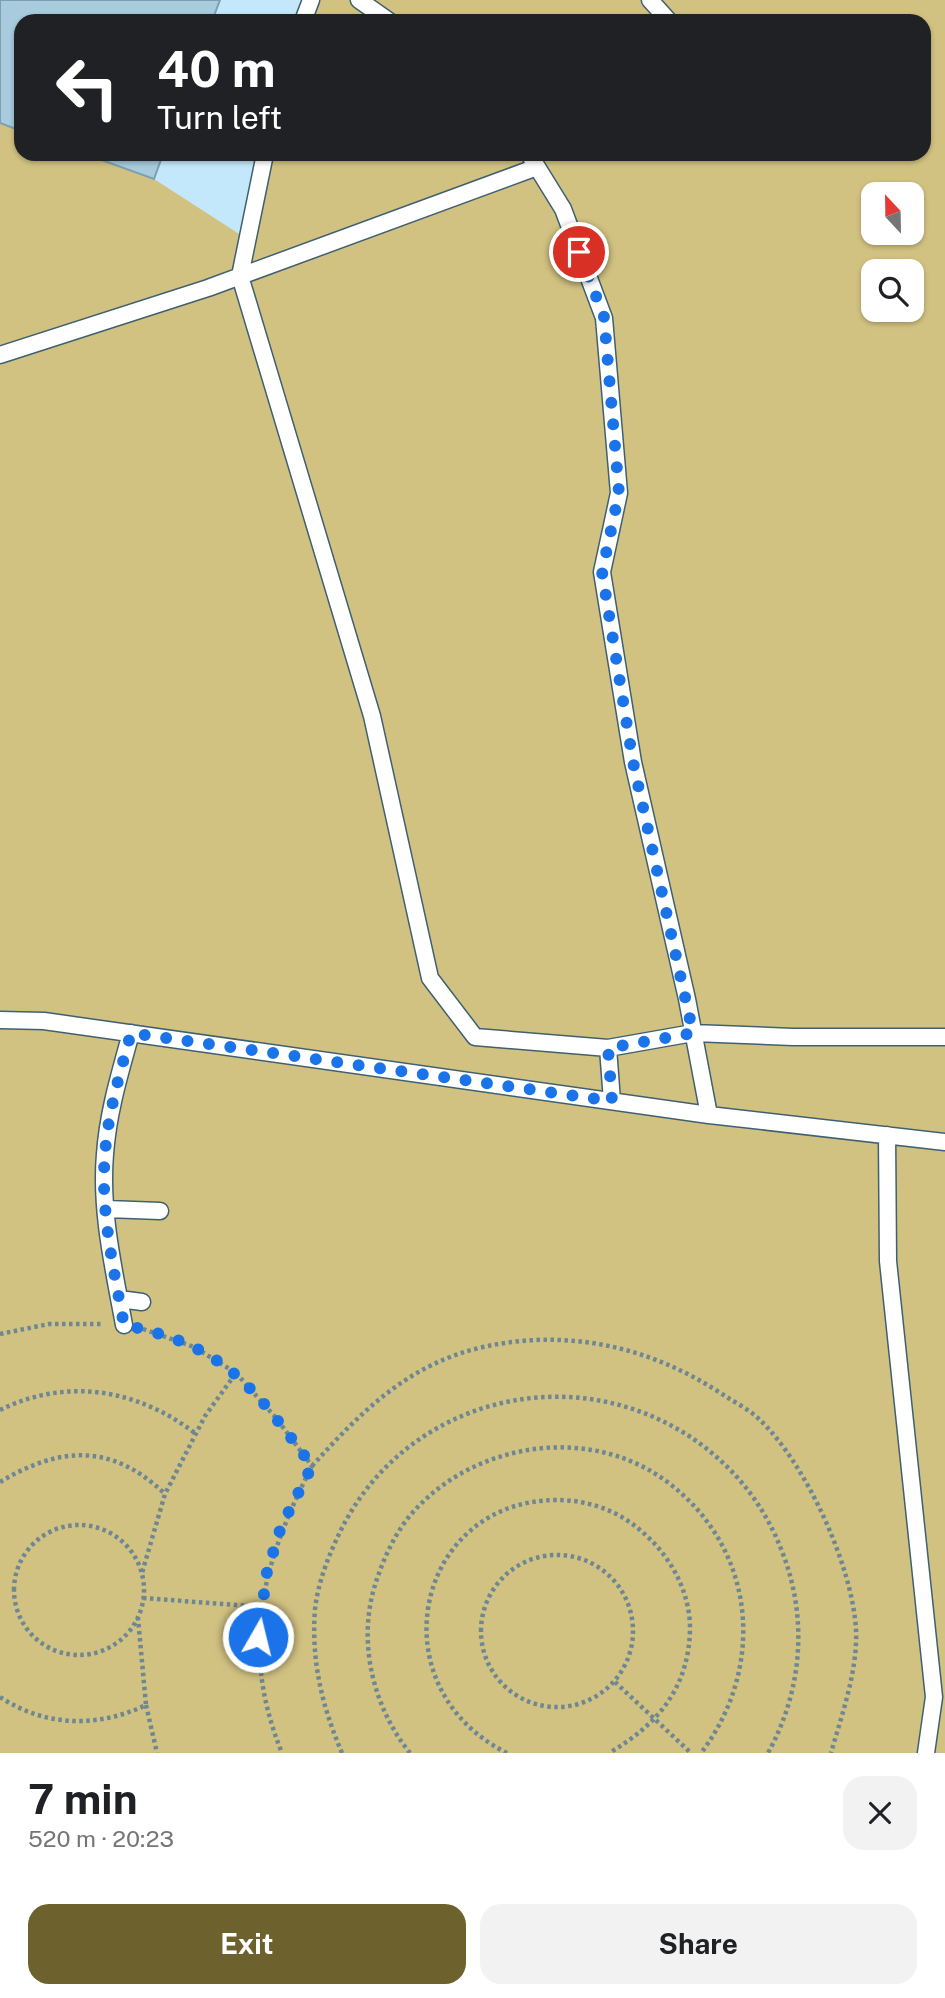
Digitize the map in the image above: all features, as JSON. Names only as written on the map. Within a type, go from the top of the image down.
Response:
[{"type":"lane","points":[[359,0],[379,14]]},
{"type":"lane","points":[[650,0],[663,14]]},
{"type":"lane","points":[[264,161],[240,276],[372,716],[430,978],[475,1037],[608,1048],[693,1033],[793,1037],[945,1037]]},
{"type":"lane","points":[[0,355],[240,276],[530,161]]},
{"type":"lane","points":[[534,161],[563,209],[604,317],[619,493],[602,572],[633,762],[709,1115]]},
{"type":"lane","points":[[0,1020],[44,1021],[709,1115],[945,1142]]},
{"type":"lane","points":[[124,1325],[107,1209],[104,1156],[111,1104],[131,1033]]},
{"type":"lane","points":[[608,1048],[612,1101]]},
{"type":"lane","points":[[887,1135],[888,1261],[934,1697],[926,1753]]},
{"type":"lane","points":[[107,1209],[160,1211]]},
{"type":"lane","points":[[120,1299],[142,1302]]},
{"type":"path","points":[[0,1334],[49,1324],[124,1325],[158,1332],[194,1347],[236,1373],[276,1418],[312,1466]]},
{"type":"path","points":[[282,1753],[261,1685],[258,1637],[267,1572],[281,1527],[312,1466],[380,1395],[427,1368],[481,1348],[545,1338],[583,1340],[639,1352],[700,1379],[760,1419],[796,1468],[826,1522],[846,1574],[856,1629],[853,1671],[831,1753]]},
{"type":"path","points":[[142,1573],[129,1547],[113,1534],[93,1526],[72,1524],[51,1530],[33,1543],[20,1561],[14,1582],[15,1604],[23,1625],[37,1641],[57,1652],[78,1656],[100,1652],[119,1642],[138,1617],[144,1598],[142,1573],[165,1493],[196,1434],[236,1373]]},
{"type":"path","points":[[0,1410],[48,1392],[86,1390],[152,1406],[196,1434]]},
{"type":"path","points":[[342,1753],[323,1707],[314,1658],[315,1608],[327,1558],[349,1511],[382,1470],[421,1437],[467,1413],[516,1399],[568,1396],[619,1404],[667,1422],[699,1443],[747,1487],[774,1530],[792,1578],[799,1630],[795,1681],[781,1729],[768,1753]]},
{"type":"path","points":[[410,1753],[397,1737],[380,1704],[370,1667],[367,1629],[372,1591],[386,1553],[408,1518],[436,1489],[483,1462],[509,1452],[549,1446],[590,1450],[629,1461],[665,1480],[695,1507],[719,1540],[736,1577],[744,1618],[743,1658],[733,1698],[717,1732],[701,1753]]},
{"type":"path","points":[[0,1482],[51,1457],[79,1455],[104,1457],[129,1467],[165,1493]]},
{"type":"path","points":[[507,1753],[482,1741],[458,1719],[439,1692],[428,1661],[425,1628],[430,1596],[442,1567],[460,1542],[483,1522],[511,1508],[541,1500],[572,1500],[602,1507],[630,1521],[653,1541],[672,1565],[684,1593],[688,1614],[688,1655],[678,1686],[656,1719],[637,1737],[609,1753]]},
{"type":"path","points":[[555,1554],[580,1558],[603,1569],[621,1588],[632,1611],[634,1636],[628,1661],[615,1682],[596,1698],[572,1707],[547,1707],[523,1700],[503,1686],[488,1666],[481,1642],[482,1616],[491,1592],[508,1573],[530,1559],[555,1554]]},
{"type":"path","points":[[144,1598],[262,1606]]},
{"type":"path","points":[[138,1617],[146,1705],[157,1753]]},
{"type":"path","points":[[615,1682],[691,1753]]},
{"type":"path","points":[[0,1697],[42,1718],[63,1721],[116,1717],[146,1705]]},
{"type":"shaded area","points":[[311,0],[945,0],[945,1753],[0,1753],[0,123],[14,128],[14,161],[104,161],[154,179],[247,239],[264,161],[931,161],[931,14],[306,14]]},
{"type":"building","points":[[0,0],[220,0],[215,14],[14,14],[14,128],[0,123]]},
{"type":"building","points":[[104,161],[160,161],[154,179]]},
{"type":"route","points":[[258,1637],[267,1572],[281,1527],[312,1466],[256,1393],[236,1373],[194,1347],[158,1332],[124,1325],[108,1234],[104,1156],[111,1104],[131,1033],[612,1101],[608,1048],[693,1033],[633,762],[602,572],[619,493],[604,317],[579,252]]}]
